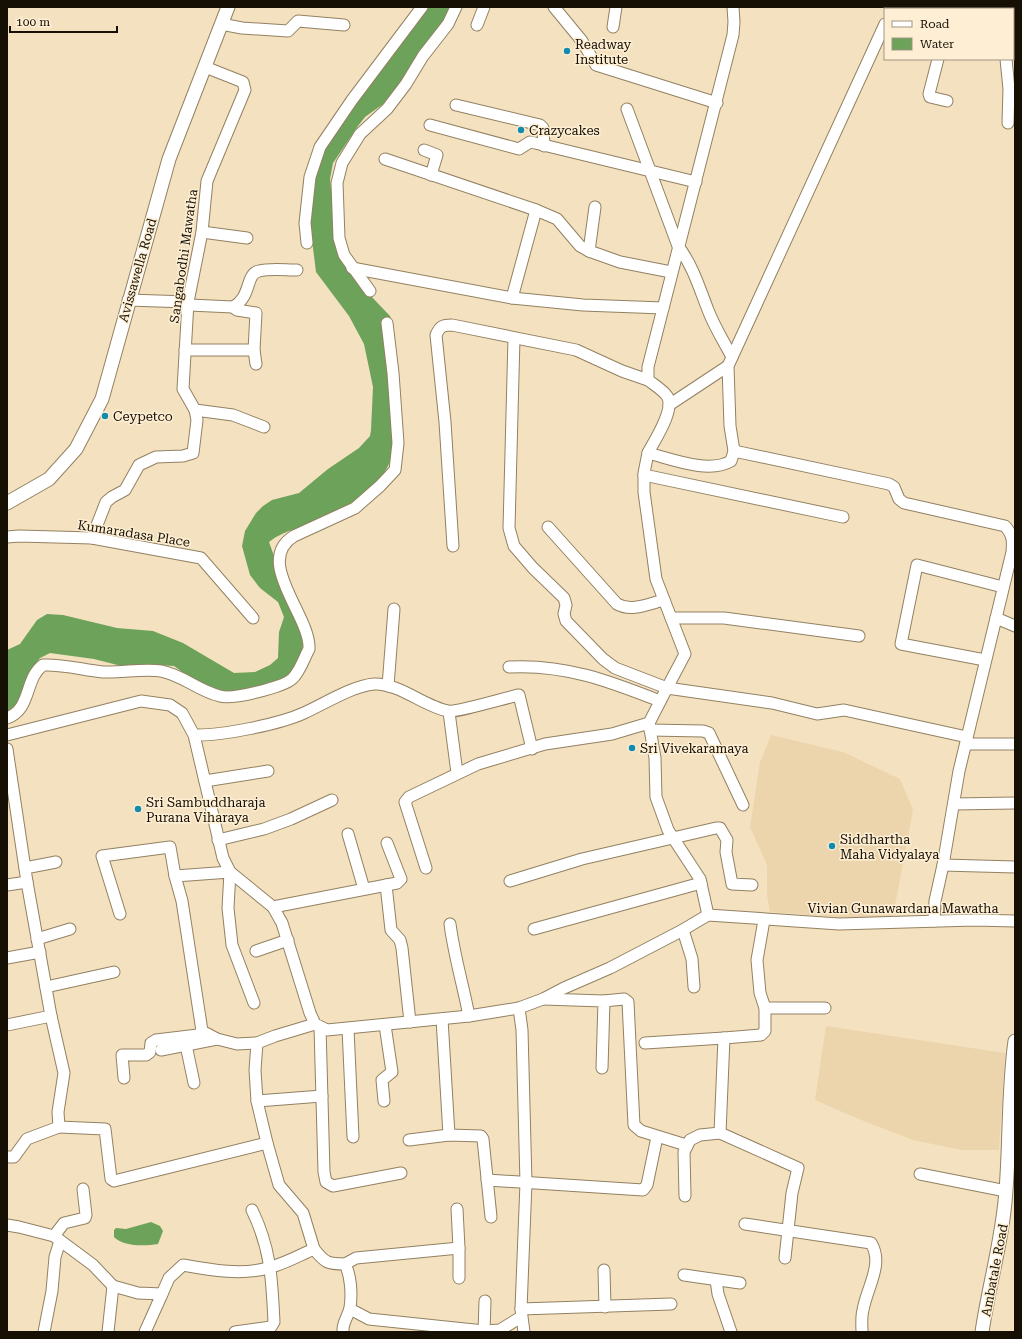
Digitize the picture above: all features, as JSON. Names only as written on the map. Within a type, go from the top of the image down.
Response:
[{"type":"main road","name":"Avissawella Road","points":[[7,503],[49,478],[76,449],[102,399],[128,300],[169,159],[228,7]]},
{"type":"main road","name":"Ambatale Road","points":[[982,1332],[1002,1233],[1006,1191],[1011,1077],[1015,1041]]},
{"type":"street","points":[[307,243],[305,223],[310,177],[320,147],[352,100],[422,7]]},
{"type":"street","points":[[370,291],[344,255],[339,238],[337,183],[342,162],[360,134],[388,109],[406,84],[423,56],[448,24],[456,7]]},
{"type":"street","points":[[477,24],[484,7]]},
{"type":"street","points":[[554,7],[582,41],[596,65],[716,103]]},
{"type":"street","points":[[613,27],[616,7]]},
{"type":"street","points":[[648,380],[648,367],[733,35],[733,7]]},
{"type":"street","points":[[221,24],[242,28],[288,31],[298,21],[344,25]]},
{"type":"street","points":[[669,405],[730,361],[884,26]]},
{"type":"street","points":[[938,60],[929,94],[930,97],[947,101]]},
{"type":"street","points":[[1006,60],[1009,89],[1008,123]]},
{"type":"street","name":"Sangabodhi Mawatha","points":[[92,538],[106,502],[125,490],[139,465],[156,457],[183,456],[193,453],[197,420],[195,410],[183,389],[188,304],[202,232],[207,181],[245,90],[243,82],[205,67]]},
{"type":"street","points":[[456,104],[540,125],[543,128],[544,146]]},
{"type":"street","points":[[627,109],[678,246],[689,260],[699,282],[708,311],[730,361],[730,426],[734,451],[732,461],[722,466],[706,466],[648,453]]},
{"type":"street","points":[[430,125],[519,149],[530,142],[696,182]]},
{"type":"street","points":[[424,150],[441,156],[431,175]]},
{"type":"street","points":[[384,159],[536,210],[557,219],[580,246],[589,251],[620,262],[672,272]]},
{"type":"street","points":[[589,251],[595,206]]},
{"type":"street","points":[[512,298],[536,210]]},
{"type":"street","points":[[202,232],[247,238]]},
{"type":"street","points":[[352,268],[512,298],[583,305],[663,308]]},
{"type":"street","points":[[233,307],[245,298],[251,277],[258,271],[297,270]]},
{"type":"street","points":[[128,300],[233,307],[237,310],[256,313],[254,350],[256,364]]},
{"type":"street","points":[[7,718],[21,709],[34,675],[37,669],[43,665],[102,672],[159,671],[177,675],[200,689],[221,697],[239,696],[261,691],[288,682],[294,677],[309,650],[309,644],[306,630],[296,612],[280,568],[279,551],[286,541],[294,536],[355,508],[380,486],[395,470],[398,443],[393,373],[387,323]]},
{"type":"street","points":[[202,1031],[217,1039],[237,1044],[257,1043],[275,1036],[318,1026],[327,1030],[348,1029],[469,1016],[519,1008],[543,999],[610,968],[683,930],[708,915],[701,883],[672,837],[656,797],[655,758],[649,726],[660,701],[685,654],[656,578],[644,492],[644,475],[648,453],[668,414],[669,405],[667,396],[648,380],[622,371],[576,350],[452,325],[443,325],[436,335],[445,422],[453,546]]},
{"type":"street","points":[[514,338],[510,528],[514,546],[533,568],[564,598],[566,605],[564,614],[566,621],[603,659],[615,668],[667,688],[772,703],[817,714],[844,710],[966,740],[1015,744]]},
{"type":"street","points":[[185,350],[254,350]]},
{"type":"street","points":[[195,410],[233,415],[264,427]]},
{"type":"street","points":[[734,451],[889,484],[894,487],[899,499],[904,503],[1006,526],[1013,539],[1013,553],[966,740],[935,901],[934,921]]},
{"type":"street","points":[[644,475],[843,517]]},
{"type":"street","points":[[548,527],[616,604],[623,607],[632,608],[664,600]]},
{"type":"street","name":"Kumaradasa Place","points":[[7,537],[92,538],[201,558],[253,618]]},
{"type":"street","points":[[985,660],[901,644],[917,565],[1004,587]]},
{"type":"street","points":[[388,686],[394,609]]},
{"type":"street","points":[[671,618],[724,618],[860,636]]},
{"type":"street","points":[[996,618],[1015,626]]},
{"type":"street","points":[[509,667],[536,666],[564,669],[620,685],[660,701]]},
{"type":"street","points":[[194,735],[207,735],[268,723],[303,714],[345,693],[374,684],[388,686],[449,712],[519,695],[532,749]]},
{"type":"street","points":[[7,735],[141,701],[170,705],[182,713],[194,735],[218,840],[230,872],[228,908],[232,945],[254,1003]]},
{"type":"street","points":[[449,712],[457,773]]},
{"type":"street","points":[[426,868],[405,802],[409,798],[457,773],[478,764],[545,744],[612,734],[649,726],[703,731],[709,733],[743,805]]},
{"type":"street","points":[[7,749],[11,812],[25,868],[51,1016],[64,1073],[58,1112],[59,1127]]},
{"type":"street","points":[[205,781],[268,771]]},
{"type":"street","points":[[218,840],[284,822],[332,800]]},
{"type":"street","points":[[954,804],[1015,803]]},
{"type":"street","points":[[510,881],[582,859],[672,837],[720,828],[727,840],[726,852],[732,884],[752,884]]},
{"type":"street","points":[[348,834],[364,889]]},
{"type":"street","points":[[273,907],[397,883],[401,879],[387,843]]},
{"type":"street","points":[[120,914],[102,856],[169,846],[174,876],[182,901],[202,1031]]},
{"type":"street","points":[[25,868],[56,862]]},
{"type":"street","points":[[943,865],[1015,867]]},
{"type":"street","points":[[174,876],[230,872],[273,907],[282,922],[310,1013],[318,1026],[324,1172],[326,1182],[333,1186],[401,1173]]},
{"type":"street","points":[[7,885],[27,882]]},
{"type":"street","points":[[534,929],[701,883]]},
{"type":"street","points":[[386,885],[391,930],[400,940],[402,948],[410,1022]]},
{"type":"street","name":"Vivian Gunawardana Mawatha","points":[[708,915],[727,915],[764,920],[840,924],[904,924],[934,921],[1015,921]]},
{"type":"street","points":[[645,1043],[760,1035],[765,1030],[765,1008],[760,993],[758,960],[764,920]]},
{"type":"street","points":[[450,924],[453,947],[458,961],[469,1016]]},
{"type":"street","points":[[37,938],[70,929]]},
{"type":"street","points":[[683,930],[692,959],[694,987]]},
{"type":"street","points":[[256,951],[288,940]]},
{"type":"street","points":[[7,958],[40,952]]},
{"type":"street","points":[[46,987],[114,972]]},
{"type":"street","points":[[543,999],[604,1001],[624,999],[628,1002],[634,1125],[636,1129],[686,1145]]},
{"type":"street","points":[[602,1068],[604,1001]]},
{"type":"street","points":[[519,1008],[522,1030],[526,1183],[521,1313],[524,1332]]},
{"type":"street","points":[[765,1008],[825,1008]]},
{"type":"street","points":[[7,1025],[51,1016]]},
{"type":"street","points":[[442,1019],[449,1135]]},
{"type":"street","points":[[384,1101],[382,1080],[392,1072],[385,1025]]},
{"type":"street","points":[[348,1029],[353,1137]]},
{"type":"street","points":[[124,1078],[122,1055],[146,1055],[150,1052],[151,1042],[156,1040],[198,1035],[202,1031]]},
{"type":"street","points":[[720,1133],[724,1038]]},
{"type":"street","points":[[161,1050],[217,1039]]},
{"type":"street","points":[[257,1043],[255,1070],[257,1101],[279,1185],[303,1213],[314,1249],[322,1259],[330,1264],[345,1264],[356,1258],[459,1248]]},
{"type":"street","points":[[186,1045],[194,1083]]},
{"type":"street","points":[[257,1101],[322,1096]]},
{"type":"street","points":[[7,1157],[14,1157],[28,1139],[59,1127],[105,1129],[111,1179],[114,1181],[267,1143]]},
{"type":"street","points":[[685,1196],[684,1152],[686,1145],[690,1140],[700,1135],[720,1133],[798,1168],[792,1193],[785,1258]]},
{"type":"street","points":[[409,1140],[449,1135],[481,1136],[483,1139],[491,1217]]},
{"type":"street","points":[[487,1180],[644,1190],[647,1185],[657,1136]]},
{"type":"street","points":[[920,1174],[1006,1191]]},
{"type":"street","points":[[44,1332],[52,1291],[57,1238],[64,1223],[85,1218],[86,1215],[83,1189]]},
{"type":"street","points":[[457,1209],[459,1278]]},
{"type":"street","points":[[236,1332],[271,1327],[274,1322],[271,1268],[260,1226],[252,1210]]},
{"type":"street","points":[[745,1224],[871,1243],[877,1252],[876,1266],[863,1310],[862,1332]]},
{"type":"street","points":[[7,1226],[19,1227],[57,1238],[92,1265],[113,1286],[138,1293],[162,1294]]},
{"type":"street","points":[[145,1332],[169,1278],[183,1265],[207,1269],[249,1271],[271,1268],[314,1249]]},
{"type":"street","points":[[343,1332],[342,1327],[350,1308],[350,1273],[345,1264]]},
{"type":"street","points":[[604,1270],[604,1307]]},
{"type":"street","points":[[684,1275],[740,1283]]},
{"type":"street","points":[[716,1280],[718,1294],[731,1332]]},
{"type":"street","points":[[108,1332],[113,1286]]},
{"type":"street","points":[[484,1332],[485,1301]]},
{"type":"street","points":[[350,1308],[369,1319],[484,1332],[500,1330],[521,1313],[671,1304]]},
{"type":"shaded area","name":"Siddhartha Maha Vidyalaya","points":[[771,735],[843,752],[900,779],[913,810],[893,916],[882,920],[770,912],[767,895],[767,865],[750,827],[760,762]]},
{"type":"shaded area","points":[[826,1026],[1005,1053],[999,1150],[961,1150],[913,1140],[815,1100]]},
{"type":"water","points":[[426,7],[453,7],[397,94],[365,117],[333,163],[330,179],[333,207],[343,257],[368,293],[390,316],[393,326],[395,446],[388,466],[378,482],[372,488],[331,517],[289,531],[269,542],[280,573],[306,635],[300,657],[286,681],[270,682],[250,692],[222,694],[202,686],[174,666],[158,665],[137,670],[94,659],[50,653],[40,658],[33,667],[20,703],[7,715],[7,650],[20,644],[37,620],[47,614],[63,615],[117,628],[153,631],[183,643],[234,673],[255,672],[270,665],[278,658],[279,632],[284,617],[278,602],[260,588],[250,575],[242,546],[245,531],[256,513],[263,506],[272,500],[299,493],[328,469],[359,448],[370,436],[371,430],[373,387],[364,344],[349,316],[316,272],[309,199],[317,161],[331,133]]},
{"type":"water","points":[[151,1222],[160,1226],[163,1231],[158,1244],[129,1244],[123,1243],[114,1237],[114,1230],[116,1228],[126,1229]]},
{"type":"place","name":"Readway Institute","points":[[567,51]]},
{"type":"place","name":"Crazycakes","points":[[521,130]]},
{"type":"place","name":"Ceypetco","points":[[105,416]]},
{"type":"place","name":"Sri Vivekaramaya","points":[[632,748]]},
{"type":"place","name":"Sri Sambuddharaja Purana Viharaya","points":[[138,809]]},
{"type":"place","name":"Siddhartha Maha Vidyalaya","points":[[832,846]]}]
